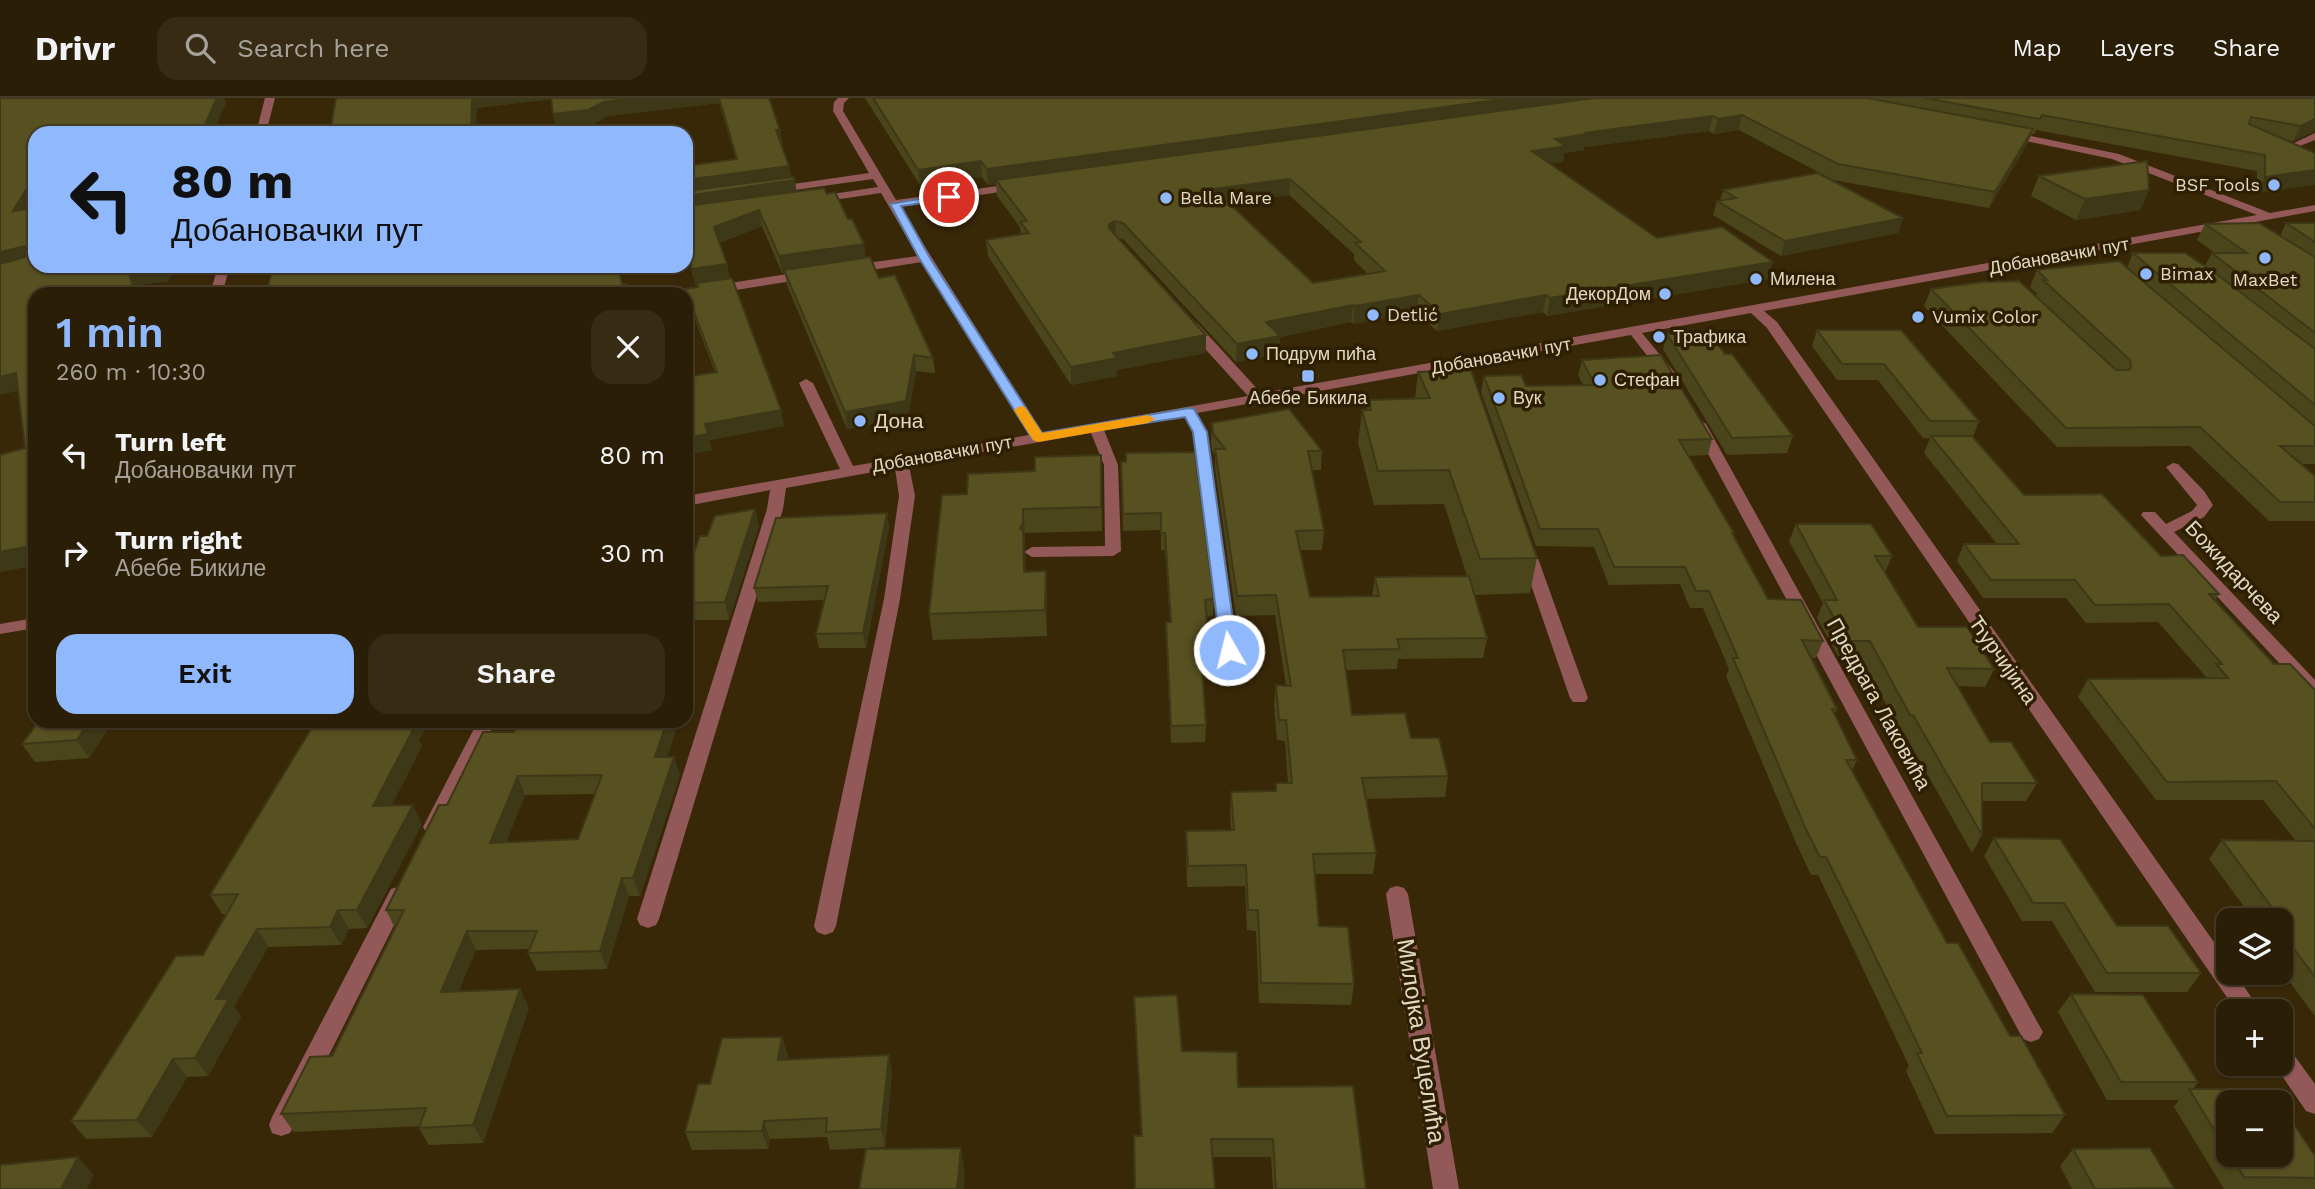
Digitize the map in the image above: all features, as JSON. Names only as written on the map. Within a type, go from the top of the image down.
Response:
[{"type":"street","points":[[263,126],[270,98]]},
{"type":"street","points":[[844,98],[837,106],[838,111],[925,258],[1038,438]]},
{"type":"street","points":[[1999,133],[2115,156],[2270,217]]},
{"type":"street","points":[[2295,145],[2315,136]]},
{"type":"street","points":[[754,192],[877,175]]},
{"type":"street","points":[[895,204],[1030,185]]},
{"type":"street","points":[[806,201],[886,189]]},
{"type":"street","name":"Добановачки пут","points":[[693,499],[1189,412],[2315,208]]},
{"type":"street","points":[[2295,212],[2315,221]]},
{"type":"street","points":[[2232,224],[2252,232]]},
{"type":"street","points":[[2145,240],[2161,249]]},
{"type":"street","points":[[2084,251],[2103,261]]},
{"type":"street","points":[[845,270],[925,258]]},
{"type":"street","points":[[1980,270],[2001,283]]},
{"type":"street","points":[[693,293],[818,274]]},
{"type":"street","name":"Ћурчијина","points":[[1755,310],[1772,325],[2241,999]]},
{"type":"street","points":[[1178,311],[1258,399]]},
{"type":"street","points":[[1635,332],[1660,361],[1675,384]]},
{"type":"street","points":[[1439,367],[1459,378]]},
{"type":"street","points":[[806,383],[848,471]]},
{"type":"street","name":"Предрага Лаковића","points":[[1689,408],[1712,443],[2031,1032]]},
{"type":"street","points":[[1189,412],[1200,432],[1229,650]]},
{"type":"street","points":[[1032,552],[1113,551],[1111,466],[1096,428]]},
{"type":"street","points":[[825,926],[892,599],[908,495],[901,461]]},
{"type":"street","points":[[2165,531],[2198,514],[2205,505],[2199,494],[2173,467]]},
{"type":"street","points":[[649,919],[775,509],[779,483]]},
{"type":"street","name":"Божидарчева","points":[[2149,515],[2315,691]]},
{"type":"street","points":[[1523,541],[1579,698]]},
{"type":"street","points":[[0,629],[28,623]]},
{"type":"street","points":[[425,843],[483,728]]},
{"type":"street","points":[[281,1125],[406,880]]},
{"type":"street","name":"Милојка Вуцелића","points":[[1397,894],[1446,1189]]},
{"type":"street","points":[[2293,1072],[2315,1103]]},
{"type":"building","points":[[0,98],[217,98],[204,126],[28,126],[28,186],[13,211],[28,209],[28,246],[0,252]]},
{"type":"building","points":[[336,98],[472,98],[471,126],[331,126]]},
{"type":"building","points":[[551,98],[636,98],[604,102],[588,110],[553,114]]},
{"type":"building","points":[[719,98],[769,98],[780,130],[776,130],[789,166],[693,179],[693,165],[737,159]]},
{"type":"building","points":[[873,98],[1511,98],[987,169],[981,161],[918,170]]},
{"type":"building","points":[[1594,98],[1867,98],[2033,129],[1995,192],[1838,164],[1742,115],[1718,119],[1713,116],[1555,139],[1566,146],[1532,151],[1657,238],[1722,227],[1773,262],[1550,298],[1546,295],[1440,314],[1419,295],[1353,305],[1266,322],[1280,336],[1237,344],[1123,223],[1115,221],[1109,224],[1109,228],[1206,335],[1113,353],[1117,358],[1071,367],[986,240],[1029,233],[1020,222],[1027,221],[996,180]],"holes":[[[1290,179],[1361,242],[1355,243],[1385,271],[1313,283],[1214,189]]]},
{"type":"building","points":[[1925,98],[2315,98],[2315,119],[2301,126],[2251,117],[2249,124],[2315,153],[2315,170],[2265,177],[2265,155],[2042,115],[2040,119]]},
{"type":"building","points":[[2147,161],[2149,190],[2085,199],[2039,176]]},
{"type":"building","points":[[1818,173],[1903,218],[1785,241],[1717,201],[1736,198],[1723,190]]},
{"type":"building","points":[[793,177],[795,180],[693,195],[693,190]]},
{"type":"building","points":[[824,188],[827,194],[835,192],[864,244],[779,256],[759,210],[714,227],[727,264],[693,269],[693,205]]},
{"type":"building","points":[[2259,223],[2315,257],[2315,333],[2212,253],[2247,253],[2205,224]]},
{"type":"building","points":[[2286,223],[2315,223],[2315,242]]},
{"type":"building","points":[[2133,253],[2185,253],[2315,349],[2315,405]]},
{"type":"building","points":[[28,256],[28,273],[129,273],[133,287],[28,287],[28,546],[0,552],[0,455],[25,448],[16,373],[0,377],[0,264]]},
{"type":"building","points":[[870,257],[879,278],[895,275],[933,358],[914,355],[906,401],[845,412],[784,270]]},
{"type":"building","points":[[2119,261],[2315,426],[2315,446],[2280,446],[2315,476],[2315,502],[2280,502],[2200,427],[2066,428],[1931,289],[1982,282],[2019,281],[2116,370],[2128,370],[2131,368],[2130,360],[2043,280],[2047,280],[2037,270]]},
{"type":"building","points":[[271,273],[620,273],[622,284],[627,284],[627,287],[268,287]]},
{"type":"building","points":[[732,278],[781,410],[705,424],[708,434],[693,437],[693,376],[717,372],[693,310],[693,288],[698,287],[697,283]]},
{"type":"building","points":[[1817,330],[1901,330],[1979,421],[1930,421],[1884,364],[1842,364]]},
{"type":"building","points":[[1709,333],[1725,354],[1732,354],[1793,436],[1732,438],[1667,334]]},
{"type":"building","points":[[1661,355],[1712,439],[1679,440],[1734,533],[1768,599],[1801,600],[1823,641],[1802,640],[1837,709],[1832,709],[1857,760],[1846,760],[1947,943],[1958,943],[2010,1036],[2021,1036],[2065,1115],[1947,1116],[1917,1053],[1922,1053],[1854,913],[1826,857],[1820,857],[1804,825],[1733,658],[1738,658],[1709,591],[1696,591],[1685,567],[1614,567],[1598,529],[1540,529],[1484,376],[1521,375],[1526,386],[1595,385],[1582,360]]},
{"type":"building","points":[[1471,370],[1537,558],[1480,559],[1449,470],[1378,471],[1362,410],[1371,410],[1368,400],[1430,398],[1418,372]]},
{"type":"building","points":[[1289,409],[1322,451],[1308,451],[1324,530],[1296,531],[1310,597],[1379,596],[1375,577],[1469,576],[1487,638],[1397,639],[1400,649],[1343,650],[1352,715],[1405,713],[1411,738],[1439,738],[1448,776],[1362,778],[1376,853],[1313,854],[1319,926],[1348,927],[1354,984],[1261,983],[1258,910],[1248,910],[1246,865],[1188,866],[1186,831],[1234,830],[1231,792],[1276,791],[1276,783],[1292,783],[1286,720],[1279,720],[1276,685],[1291,686],[1276,595],[1237,596],[1215,449],[1225,449],[1213,433],[1212,423]]},
{"type":"building","points":[[1931,436],[1972,436],[2024,495],[2102,494],[2161,556],[2183,555],[2219,594],[2209,594],[2274,664],[2290,664],[2315,690],[2315,829],[2276,781],[2167,782],[2088,679],[2228,678],[2216,664],[2222,664],[2169,604],[2095,605],[2075,580],[1991,580],[1964,544],[2019,544]]},
{"type":"building","points":[[1195,452],[1214,599],[1205,600],[1210,652],[1201,652],[1206,725],[1171,726],[1166,622],[1171,622],[1165,533],[1161,533],[1161,513],[1123,514],[1121,462],[1126,462],[1126,453]]},
{"type":"building","points":[[1101,455],[1101,507],[1023,509],[1023,523],[1020,528],[1023,531],[1024,572],[1046,571],[1045,610],[929,614],[942,495],[967,494],[968,474],[1035,471],[1035,457]]},
{"type":"building","points":[[755,509],[725,602],[693,603],[693,555],[700,536],[707,536],[715,516]]},
{"type":"building","points":[[887,513],[863,633],[816,634],[828,586],[754,588],[776,518]]},
{"type":"building","points":[[1796,524],[1871,524],[1892,556],[1875,556],[1918,627],[1967,627],[1994,669],[1947,668],[1990,742],[2011,742],[2037,783],[1982,783],[1982,835],[1913,715],[1910,715],[1870,641],[1847,641],[1824,600],[1837,600]]},
{"type":"building","points":[[34,728],[85,728],[77,740],[22,744]]},
{"type":"building","points":[[312,728],[414,728],[373,806],[413,805],[357,910],[338,910],[330,927],[257,929],[216,999],[229,999],[195,1058],[173,1059],[137,1120],[71,1121],[176,956],[203,955],[238,894],[210,895]]},
{"type":"building","points":[[515,728],[665,728],[655,757],[674,757],[633,878],[622,878],[600,951],[528,953],[537,931],[467,931],[441,992],[520,989],[473,1125],[419,1128],[426,1108],[281,1114],[310,1057],[332,1056],[404,910],[386,910],[439,805],[447,805],[483,732],[514,732]],"holes":[[[602,775],[578,839],[490,843],[518,776]]]},
{"type":"building","points":[[1994,838],[2060,839],[2117,926],[2168,926],[2201,973],[2107,973],[2064,903],[2033,903]]},
{"type":"building","points":[[2222,840],[2315,841],[2315,977],[2293,948],[2293,908],[2272,908]]},
{"type":"building","points":[[2071,994],[2143,995],[2198,1082],[2121,1082]]},
{"type":"building","points":[[1177,995],[1182,1051],[1237,1052],[1238,1087],[1353,1086],[1366,1189],[1276,1189],[1273,1139],[1211,1139],[1215,1189],[1135,1189],[1134,1136],[1142,1136],[1134,997]]},
{"type":"building","points":[[782,1037],[778,1060],[889,1055],[881,1129],[826,1132],[827,1118],[764,1121],[762,1131],[685,1132],[698,1084],[710,1084],[722,1038]]},
{"type":"building","points":[[2189,1089],[2270,1089],[2216,1090],[2216,1133]]},
{"type":"building","points":[[2293,1123],[2315,1156],[2315,1178],[2244,1177],[2238,1167],[2293,1167]]},
{"type":"building","points":[[961,1148],[957,1189],[859,1189],[866,1149]]},
{"type":"building","points":[[2150,1148],[2174,1188],[2095,1189],[2073,1149]]},
{"type":"building","points":[[78,1157],[61,1189],[0,1189],[0,1165]]},
{"type":"slow traffic","points":[[1020,410],[1038,438],[1148,419]]},
{"type":"place","name":"BSF Tools","points":[[2274,185]]},
{"type":"place","name":"Bella Mare","points":[[1166,198]]},
{"type":"place","name":"MaxBet","points":[[2265,258]]},
{"type":"place","name":"Bimax","points":[[2146,274]]},
{"type":"place","name":"Милена","points":[[1756,279]]},
{"type":"place","name":"ДекорДом","points":[[1665,294]]},
{"type":"place","name":"Detlić","points":[[1373,315]]},
{"type":"place","name":"Vumix Color","points":[[1918,317]]},
{"type":"place","name":"Трафика","points":[[1659,337]]},
{"type":"place","name":"Подрум пића","points":[[1252,354]]},
{"type":"place","name":"Абебе Бикила","points":[[1308,376]]},
{"type":"place","name":"Стефан","points":[[1600,380]]},
{"type":"place","name":"Вук","points":[[1499,398]]},
{"type":"place","name":"Дона","points":[[860,421]]},
{"type":"route","points":[[949,197],[895,204],[925,258],[1038,438],[1189,412],[1200,432],[1229,650]]}]
